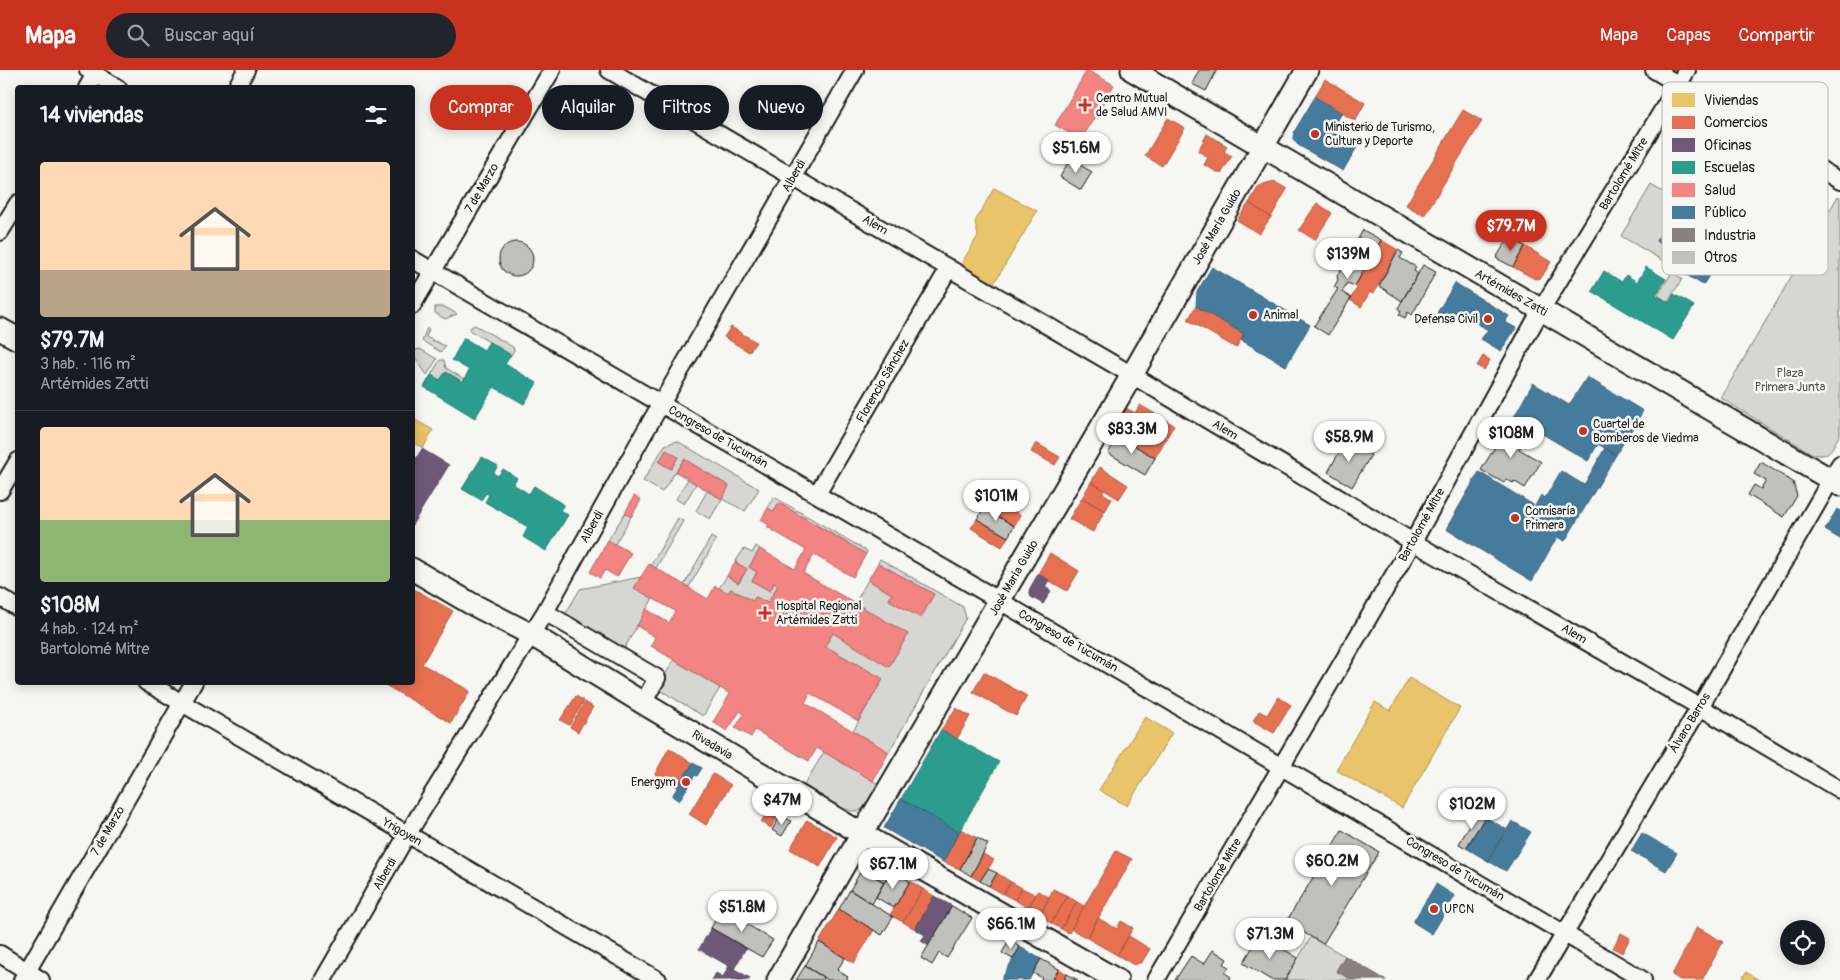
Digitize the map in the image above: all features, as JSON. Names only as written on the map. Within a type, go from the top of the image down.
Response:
[{"type":"main road","name":"Artémides Zatti","points":[[1132,70],[1541,310],[1837,476]]},
{"type":"main road","name":"José María Guido","points":[[778,980],[1307,70]]},
{"type":"main road","points":[[0,329],[15,337]]},
{"type":"main road","name":"Rivadavia","points":[[415,571],[470,603],[532,635],[862,834],[1117,980]]},
{"type":"street","points":[[238,85],[246,70]]},
{"type":"street","name":"7 de Marzo","points":[[415,301],[552,70]]},
{"type":"street","name":"Alem","points":[[609,70],[1132,374],[1413,542],[1840,790]]},
{"type":"street","name":"Alberdi","points":[[323,980],[408,835],[546,612],[662,404],[855,70]]},
{"type":"street","points":[[1654,70],[1675,82]]},
{"type":"street","name":"Bartolomé Mitre","points":[[1679,82],[1687,70]]},
{"type":"street","points":[[90,77],[110,85]]},
{"type":"street","name":"Bartolomé Mitre","points":[[1156,980],[1413,542],[1541,310],[1662,110]]},
{"type":"street","points":[[1828,174],[1840,181]]},
{"type":"street","points":[[0,232],[15,208]]},
{"type":"street","name":"Congreso de Tucumán","points":[[415,261],[1000,601],[1644,980]]},
{"type":"street","name":"Florencio Sánchez","points":[[817,494],[949,268]]},
{"type":"street","points":[[0,491],[15,466]]},
{"type":"street","name":"Álvaro Barros","points":[[1537,980],[1837,476]]},
{"type":"street","points":[[0,597],[15,606]]},
{"type":"street","points":[[546,612],[657,678],[643,703]]},
{"type":"street","name":"Yrigoyen","points":[[151,685],[658,980]]},
{"type":"street","name":"7 de Marzo","points":[[30,977],[192,685]]},
{"type":"street","points":[[0,954],[30,977]]},
{"type":"green space","points":[[1651,185],[1662,192],[1662,260],[1621,236]]},
{"type":"green space","name":"Plaza Primera Junta","points":[[1838,196],[1840,197],[1840,434],[1835,444],[1826,454],[1817,455],[1721,398],[1792,275],[1828,275],[1828,213]]},
{"type":"green space","points":[[1670,275],[1676,275],[1682,279],[1668,302],[1658,295]]},
{"type":"green space","points":[[435,307],[445,307],[457,314],[445,319],[435,313]]},
{"type":"green space","points":[[475,325],[513,347],[514,350],[511,355],[469,330]]},
{"type":"green space","points":[[427,328],[429,329],[426,337],[445,346],[441,352],[422,341]]},
{"type":"green space","points":[[420,349],[437,359],[427,375],[415,357],[416,350]]},
{"type":"green space","points":[[440,360],[444,360],[446,368],[464,379],[463,382],[446,372],[440,380],[431,375]]},
{"type":"green space","points":[[677,441],[759,489],[745,511],[722,499],[729,486],[684,459],[662,492],[643,481],[665,445]],"holes":[[[666,450],[678,457],[671,469],[659,462]]]},
{"type":"green space","points":[[688,479],[696,484],[684,504],[676,499]]},
{"type":"green space","points":[[707,491],[722,499],[710,519],[696,511]]},
{"type":"green space","points":[[774,497],[867,551],[866,554],[779,503],[774,512],[768,508]]},
{"type":"green space","points":[[625,513],[631,517],[615,544],[608,540]]},
{"type":"green space","points":[[678,518],[683,521],[656,568],[651,565]]},
{"type":"green space","points":[[711,537],[716,540],[689,587],[684,585]]},
{"type":"green space","points":[[756,546],[760,549],[749,567],[757,572],[752,581],[770,591],[774,583],[778,585],[768,603],[756,597],[753,601],[731,589],[728,593],[719,588],[727,576],[739,583],[747,569],[735,562],[744,549],[752,553]]},
{"type":"green space","points":[[880,559],[963,607],[966,618],[889,752],[853,731],[883,679],[825,646],[833,633],[889,667],[908,634],[855,603],[868,580],[892,594],[889,600],[921,617],[934,594],[878,563]]},
{"type":"green space","points":[[641,577],[635,588],[653,598],[624,649],[562,620],[580,589]]},
{"type":"green space","points":[[674,660],[720,688],[703,716],[657,688]]},
{"type":"green space","points":[[824,752],[880,785],[864,808],[856,811],[841,807],[804,785]]},
{"type":"green space","points":[[1311,937],[1345,956],[1352,980],[1285,980]]},
{"type":"building: Viviendas","points":[[994,188],[1037,211],[992,287],[960,266],[978,236],[975,222]]},
{"type":"building: Viviendas","points":[[415,420],[433,430],[423,448],[415,444]]},
{"type":"building: Viviendas","points":[[1409,678],[1460,708],[1402,808],[1336,770],[1375,702],[1390,711]]},
{"type":"building: Viviendas","points":[[1145,717],[1172,733],[1127,806],[1099,790]]},
{"type":"building: Viviendas","points":[[1746,972],[1759,980],[1741,980]]},
{"type":"building: Comercios","points":[[1325,79],[1365,103],[1355,121],[1315,97]]},
{"type":"building: Comercios","points":[[1463,110],[1482,121],[1424,216],[1406,205]]},
{"type":"building: Comercios","points":[[1168,118],[1185,128],[1162,166],[1145,156]]},
{"type":"building: Comercios","points":[[1207,134],[1227,146],[1224,152],[1232,156],[1221,174],[1204,165],[1208,157],[1198,151]]},
{"type":"building: Comercios","points":[[1275,182],[1287,189],[1271,217],[1249,203],[1259,186]]},
{"type":"building: Comercios","points":[[1249,203],[1271,217],[1259,234],[1237,220]]},
{"type":"building: Comercios","points":[[1317,203],[1332,213],[1315,240],[1299,230]]},
{"type":"building: Comercios","points":[[1381,240],[1398,250],[1373,294],[1370,292],[1361,307],[1350,300],[1357,288],[1355,286]]},
{"type":"building: Comercios","points":[[1525,246],[1551,262],[1541,278],[1535,279],[1513,267]]},
{"type":"building: Comercios","points":[[1196,306],[1244,334],[1236,348],[1188,320]]},
{"type":"building: Comercios","points":[[731,327],[756,342],[749,352],[724,337]]},
{"type":"building: Comercios","points":[[1483,356],[1490,360],[1484,370],[1477,366]]},
{"type":"building: Comercios","points":[[1140,405],[1174,425],[1155,458],[1112,432],[1126,408],[1135,413]]},
{"type":"building: Comercios","points":[[1036,443],[1060,457],[1055,465],[1031,452]]},
{"type":"building: Comercios","points":[[1100,467],[1128,485],[1119,499],[1091,482]]},
{"type":"building: Comercios","points":[[1091,482],[1104,490],[1103,493],[1112,499],[1105,511],[1082,498]]},
{"type":"building: Comercios","points":[[990,497],[1021,515],[1014,526],[984,508]]},
{"type":"building: Comercios","points":[[1082,498],[1105,511],[1093,532],[1069,519]]},
{"type":"building: Comercios","points":[[977,519],[1008,537],[1002,547],[971,528]]},
{"type":"building: Comercios","points":[[1050,553],[1079,571],[1067,591],[1038,574]]},
{"type":"building: Comercios","points":[[415,590],[453,611],[422,664],[470,691],[451,723],[385,685],[415,685]]},
{"type":"building: Comercios","points":[[984,672],[1027,696],[1016,716],[973,692]]},
{"type":"building: Comercios","points":[[576,696],[584,701],[569,725],[560,720]]},
{"type":"building: Comercios","points":[[1278,697],[1291,705],[1274,733],[1253,721],[1259,711],[1267,715]]},
{"type":"building: Comercios","points":[[585,702],[593,707],[578,732],[570,727]]},
{"type":"building: Comercios","points":[[956,708],[970,716],[957,739],[941,730]]},
{"type":"building: Comercios","points":[[669,748],[693,763],[677,787],[655,774]]},
{"type":"building: Comercios","points":[[713,774],[731,785],[706,825],[689,814]]},
{"type":"building: Comercios","points":[[770,807],[780,813],[771,828],[761,822]]},
{"type":"building: Comercios","points":[[807,820],[837,837],[820,867],[790,849]]},
{"type":"building: Comercios","points":[[961,829],[977,838],[960,869],[943,862]]},
{"type":"building: Comercios","points":[[1116,851],[1132,859],[1087,938],[1071,929]]},
{"type":"building: Comercios","points":[[983,854],[994,860],[980,881],[971,876]]},
{"type":"building: Comercios","points":[[997,873],[1011,882],[1003,894],[989,886]]},
{"type":"building: Comercios","points":[[910,881],[923,889],[903,922],[890,915]]},
{"type":"building: Comercios","points":[[1011,882],[1022,888],[1015,900],[1003,894]]},
{"type":"building: Comercios","points":[[1022,888],[1036,895],[1028,908],[1015,900]]},
{"type":"building: Comercios","points":[[923,889],[934,896],[915,929],[903,922]]},
{"type":"building: Comercios","points":[[1053,889],[1068,896],[1051,923],[1040,917]]},
{"type":"building: Comercios","points":[[1038,891],[1049,897],[1040,915],[1028,908]]},
{"type":"building: Comercios","points":[[1068,896],[1077,902],[1061,929],[1051,923]]},
{"type":"building: Comercios","points":[[1077,902],[1084,906],[1069,933],[1061,929]]},
{"type":"building: Comercios","points":[[839,909],[874,930],[854,963],[819,942]]},
{"type":"building: Comercios","points":[[1098,918],[1117,929],[1121,921],[1133,928],[1117,955],[1087,938]]},
{"type":"building: Comercios","points":[[1697,927],[1723,942],[1702,980],[1680,980],[1672,975]]},
{"type":"building: Comercios","points":[[1621,933],[1630,938],[1622,953],[1613,948]]},
{"type":"building: Comercios","points":[[1129,936],[1150,949],[1142,962],[1134,965],[1117,955]]},
{"type":"building: Comercios","points":[[1059,969],[1067,974],[1064,980],[1052,980]]},
{"type":"building: Oficinas","points":[[422,449],[449,465],[415,520],[415,460]]},
{"type":"building: Oficinas","points":[[1038,574],[1049,580],[1045,587],[1051,591],[1043,604],[1031,597],[1029,590]]},
{"type":"building: Oficinas","points":[[934,896],[952,906],[929,946],[921,941],[925,935],[915,929]]},
{"type":"building: Oficinas","points":[[711,928],[746,948],[734,969],[699,949]]},
{"type":"building: Oficinas","points":[[729,966],[750,978],[749,980],[712,980],[716,973],[723,977]]},
{"type":"building: Escuelas","points":[[1646,267],[1666,279],[1656,295],[1669,303],[1674,294],[1694,306],[1673,340],[1592,291],[1604,271],[1622,282],[1626,275],[1637,282]]},
{"type":"building: Escuelas","points":[[464,338],[484,350],[489,342],[511,355],[505,364],[537,383],[524,404],[494,387],[475,418],[424,387],[431,375],[440,380],[446,372],[463,382],[469,370],[452,360]]},
{"type":"building: Escuelas","points":[[482,457],[498,466],[493,473],[498,476],[503,469],[517,478],[513,484],[529,494],[534,486],[564,505],[560,510],[568,515],[546,551],[523,537],[528,527],[485,502],[489,495],[486,493],[481,500],[462,489]]},
{"type":"building: Escuelas","points":[[941,730],[999,762],[959,832],[901,799]]},
{"type":"building: Salud","name":"Centro Mutual de Salud AMVI","points":[[1087,70],[1114,85],[1081,140],[1055,125]]},
{"type":"building: Salud","points":[[666,450],[678,457],[671,469],[659,462]]},
{"type":"building: Salud","points":[[684,459],[729,486],[722,499],[676,472]]},
{"type":"building: Salud","points":[[634,496],[641,500],[631,517],[625,513]]},
{"type":"building: Salud","name":"Hospital Regional Artémides Zatti","points":[[779,503],[866,554],[853,577],[814,555],[803,573],[908,634],[889,667],[833,633],[825,646],[883,679],[858,721],[810,693],[805,703],[889,752],[873,781],[817,748],[809,761],[755,730],[751,737],[735,728],[744,714],[740,711],[727,731],[713,722],[730,694],[651,646],[655,637],[637,626],[646,609],[669,623],[675,611],[634,588],[649,564],[708,599],[715,586],[728,593],[731,589],[753,601],[755,597],[768,603],[778,585],[774,583],[770,591],[752,581],[757,572],[749,567],[760,549],[795,569],[806,550],[767,527],[769,525],[761,520],[768,508],[774,512]]},
{"type":"building: Salud","points":[[608,540],[631,553],[617,577],[605,570],[600,578],[590,572]]},
{"type":"building: Salud","points":[[735,562],[747,569],[738,583],[727,576]]},
{"type":"building: Salud","points":[[878,563],[934,594],[921,618],[889,600],[892,594],[868,580]]},
{"type":"building: Público","name":"Ministerio de Turismo, Cultura y Deporte","points":[[1315,97],[1342,113],[1331,131],[1357,147],[1343,171],[1298,145],[1293,139],[1294,132]]},
{"type":"building: Público","points":[[1662,231],[1662,245],[1656,241]]},
{"type":"building: Público","name":"Animal","points":[[1212,267],[1310,325],[1286,366],[1241,340],[1244,334],[1196,306],[1197,292]]},
{"type":"building: Público","points":[[1686,275],[1709,275],[1703,285]]},
{"type":"building: Público","name":"Defensa Civil","points":[[1455,283],[1509,316],[1505,322],[1516,328],[1501,351],[1481,339],[1488,330],[1460,313],[1454,323],[1437,313]]},
{"type":"building: Público","name":"Cuartel de Bomberos de Viedma","points":[[1587,377],[1643,411],[1616,455],[1598,444],[1588,461],[1514,417],[1533,383],[1569,405]]},
{"type":"building: Público","name":"Comisaría Primera","points":[[1605,448],[1616,455],[1565,541],[1557,537],[1532,581],[1446,529],[1479,472],[1535,506],[1541,495],[1545,498],[1561,471],[1584,485]]},
{"type":"building: Público","points":[[1837,509],[1840,511],[1840,539],[1825,530]]},
{"type":"building: Público","name":"Energym","points":[[693,763],[702,768],[697,776],[695,775],[679,801],[672,796]]},
{"type":"building: Público","points":[[901,799],[959,832],[943,862],[884,828]]},
{"type":"building: Público","points":[[1485,817],[1506,829],[1488,861],[1466,848]]},
{"type":"building: Público","points":[[1512,821],[1531,832],[1506,871],[1488,861]]},
{"type":"building: Público","points":[[1642,833],[1677,853],[1666,871],[1631,851]]},
{"type":"building: Público","name":"UPCN","points":[[1436,884],[1455,896],[1432,934],[1413,922]]},
{"type":"building: Público","points":[[1020,947],[1041,959],[1029,980],[1001,980]]},
{"type":"building: Industria","points":[[1345,956],[1386,980],[1352,980],[1336,971]]},
{"type":"building: Otros","points":[[1199,70],[1217,70],[1206,91],[1192,84]]},
{"type":"building: Otros","points":[[1070,159],[1092,172],[1081,190],[1060,177]]},
{"type":"building: Otros","points":[[1363,230],[1381,240],[1355,286],[1347,283],[1342,292],[1351,298],[1328,335],[1314,326],[1338,289],[1334,287],[1338,280],[1337,276]]},
{"type":"building: Otros","points":[[1509,237],[1525,246],[1513,267],[1496,258]]},
{"type":"building: Otros","points":[[516,242],[528,247],[533,259],[528,271],[516,276],[504,271],[499,259],[504,247]]},
{"type":"building: Otros","points":[[1398,250],[1403,253],[1400,258],[1416,267],[1414,271],[1418,274],[1402,301],[1379,286]]},
{"type":"building: Otros","points":[[1423,265],[1436,272],[1412,315],[1408,312],[1405,318],[1399,315],[1401,312],[1398,308]]},
{"type":"building: Otros","points":[[1509,424],[1528,435],[1519,449],[1541,462],[1525,488],[1514,481],[1513,483],[1506,479],[1504,483],[1481,470]]},
{"type":"building: Otros","points":[[1119,436],[1155,458],[1145,475],[1108,453]]},
{"type":"building: Otros","points":[[1346,440],[1371,455],[1352,487],[1328,472]]},
{"type":"building: Otros","points":[[1761,462],[1793,482],[1797,496],[1784,517],[1748,495],[1754,485],[1761,489],[1766,481],[1754,474]]},
{"type":"building: Otros","points":[[984,508],[1014,526],[1008,537],[977,519]]},
{"type":"building: Otros","points":[[1477,812],[1485,817],[1466,848],[1459,844]]},
{"type":"building: Otros","points":[[781,815],[791,821],[782,836],[772,830]]},
{"type":"building: Otros","points":[[1342,830],[1379,852],[1323,944],[1286,922]]},
{"type":"building: Otros","points":[[977,838],[988,844],[971,876],[960,869]]},
{"type":"building: Otros","points":[[873,860],[891,870],[884,882],[862,869],[865,863]]},
{"type":"building: Otros","points":[[862,869],[884,882],[872,904],[850,890]]},
{"type":"building: Otros","points":[[988,869],[997,873],[989,886],[980,881]]},
{"type":"building: Otros","points":[[899,875],[910,881],[894,908],[876,897],[888,876],[896,880]]},
{"type":"building: Otros","points":[[850,890],[893,917],[882,935],[839,909]]},
{"type":"building: Otros","points":[[952,906],[972,918],[947,958],[939,953],[932,965],[921,958]]},
{"type":"building: Otros","points":[[721,909],[773,940],[762,957],[711,928]]},
{"type":"building: Otros","points":[[1260,935],[1298,958],[1285,980],[1271,980],[1243,963]]},
{"type":"building: Otros","points":[[1009,940],[1020,947],[1013,959],[1002,953]]},
{"type":"building: Otros","points":[[819,942],[845,958],[837,970],[848,977],[846,980],[828,980],[805,966]]},
{"type":"building: Otros","points":[[1213,950],[1227,959],[1224,964],[1229,967],[1225,973],[1231,977],[1229,980],[1175,980],[1191,956],[1204,964]]},
{"type":"building: Otros","points":[[1041,959],[1059,969],[1052,980],[1040,980],[1042,978],[1033,973]]},
{"type":"building: Otros","points":[[805,966],[823,977],[822,980],[796,980]]},
{"type":"building: Otros","points":[[1067,974],[1078,980],[1064,980]]},
{"type":"place","name":"Centro Mutual de Salud AMVI","points":[[1085,105]]},
{"type":"place","name":"Ministerio de Turismo, Cultura y Deporte","points":[[1315,134]]},
{"type":"place","name":"Animal","points":[[1253,315]]},
{"type":"place","name":"Defensa Civil","points":[[1488,319]]},
{"type":"place","name":"Cuartel de Bomberos de Viedma","points":[[1583,431]]},
{"type":"place","name":"Comisaría Primera","points":[[1515,518]]},
{"type":"place","name":"Hospital Regional Artémides Zatti","points":[[765,613]]},
{"type":"place","name":"Energym","points":[[686,782]]},
{"type":"place","name":"UPCN","points":[[1434,909]]}]
